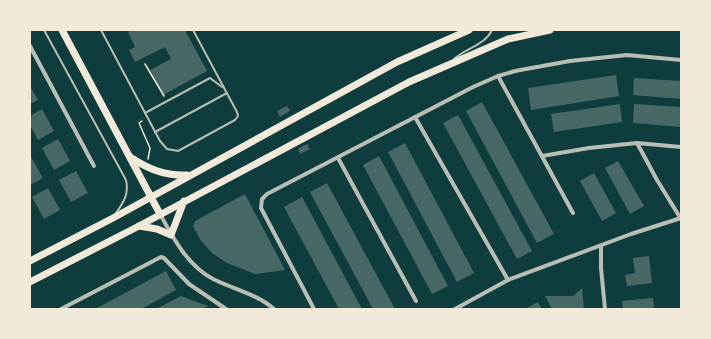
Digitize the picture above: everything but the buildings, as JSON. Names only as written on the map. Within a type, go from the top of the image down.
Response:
[{"type":"main road","points":[[62,30],[160,214]]},
{"type":"main road","points":[[30,260],[113,218],[190,174],[397,62],[469,30]]},
{"type":"main road","points":[[30,282],[139,226],[409,82],[508,39],[550,30]]},
{"type":"main road","points":[[129,157],[162,173],[176,176],[190,174]]},
{"type":"main road","points":[[139,226],[157,229],[171,235],[184,201]]},
{"type":"street","points":[[30,46],[94,166]]},
{"type":"street","points":[[314,309],[261,208],[262,199],[267,194],[338,158],[415,116],[498,76],[515,71],[570,61],[627,55],[681,60]]},
{"type":"street","points":[[498,76],[573,213]]},
{"type":"street","points":[[415,116],[508,280]]},
{"type":"street","points":[[542,156],[589,148],[637,143],[681,148]]},
{"type":"street","points":[[455,309],[508,280],[631,234],[681,218],[657,180],[637,143]]},
{"type":"street","points":[[338,158],[416,301]]},
{"type":"street","points":[[160,214],[171,235],[193,263],[212,278],[248,293],[274,309]]},
{"type":"street","points":[[600,246],[604,309]]},
{"type":"street","points":[[61,309],[161,257],[164,258],[189,284],[226,309]]},
{"type":"lane","points":[[44,30],[126,180],[128,188],[124,204],[113,218]]},
{"type":"lane","points":[[101,30],[160,141],[167,149],[178,151],[236,120],[238,116],[193,30]]},
{"type":"lane","points":[[447,66],[466,50],[486,40],[492,30]]},
{"type":"lane","points":[[495,30],[510,30]]},
{"type":"lane","points":[[528,30],[536,33]]},
{"type":"lane","points":[[145,113],[210,78],[223,88]]},
{"type":"lane","points":[[155,132],[227,93]]},
{"type":"path","points":[[145,64],[160,92],[168,101]]},
{"type":"path","points":[[146,162],[149,158],[150,148],[139,124],[147,117]]}]
